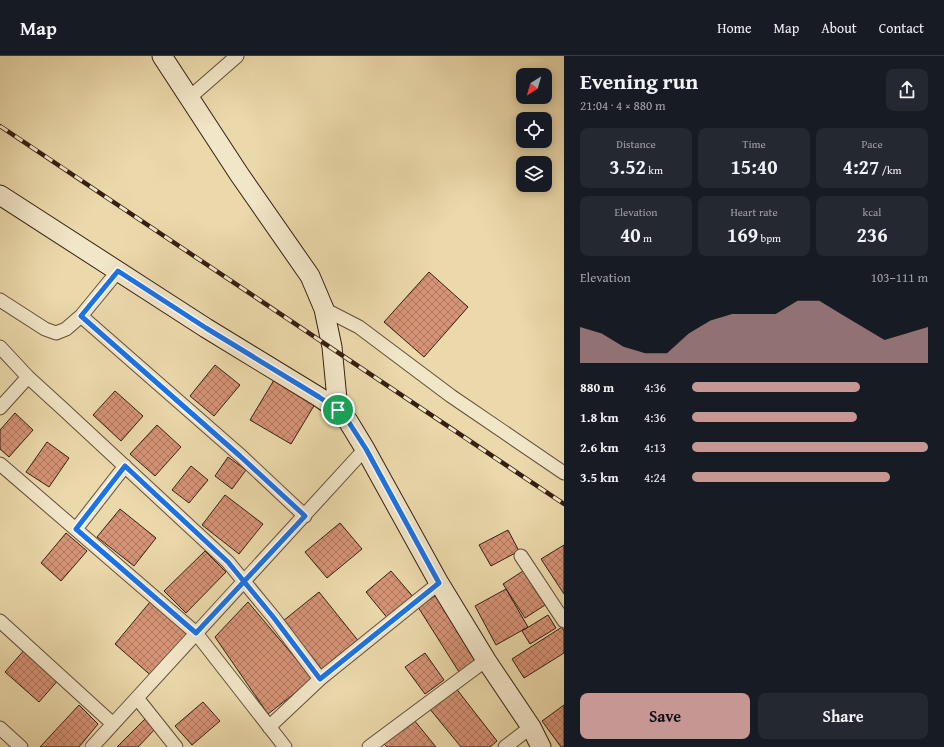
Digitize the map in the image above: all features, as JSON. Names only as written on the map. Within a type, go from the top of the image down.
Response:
[{"type":"street","points":[[162,56],[239,174],[310,276],[324,308],[332,347],[338,410]]},
{"type":"street","points":[[189,98],[237,56]]},
{"type":"street","points":[[0,195],[206,328],[338,410],[348,421],[366,449],[439,583],[486,660],[531,727],[541,747]]},
{"type":"street","points":[[0,300],[45,329],[56,333],[66,329],[81,316],[118,271]]},
{"type":"street","points":[[324,308],[359,327],[450,396],[564,473]]},
{"type":"street","points":[[81,316],[240,456],[305,516]]},
{"type":"street","points":[[0,347],[28,377],[228,562],[274,618],[320,679]]},
{"type":"street","points":[[0,408],[28,377]]},
{"type":"street","points":[[92,747],[366,449]]},
{"type":"street","points":[[0,464],[196,633],[285,747]]},
{"type":"street","points":[[76,529],[125,466]]},
{"type":"street","points":[[521,556],[564,621]]},
{"type":"street","points":[[269,727],[320,679],[439,583]]},
{"type":"street","points":[[0,621],[113,724]]},
{"type":"street","points":[[369,747],[486,660]]},
{"type":"street","points":[[137,698],[176,747]]},
{"type":"street","points":[[506,747],[531,727]]},
{"type":"street","points":[[0,728],[21,747]]},
{"type":"building","points":[[429,272],[468,307],[424,357],[384,322]]},
{"type":"building","points":[[215,365],[240,385],[214,416],[190,396]]},
{"type":"building","points":[[274,380],[315,404],[291,444],[250,420]]},
{"type":"building","points":[[115,391],[143,416],[121,441],[93,415]]},
{"type":"building","points":[[15,413],[33,430],[9,457],[0,449],[0,430]]},
{"type":"building","points":[[157,425],[181,447],[155,476],[130,454]]},
{"type":"building","points":[[47,442],[69,458],[49,487],[26,472]]},
{"type":"building","points":[[228,457],[246,470],[232,489],[215,476]]},
{"type":"building","points":[[191,466],[208,480],[189,503],[172,490]]},
{"type":"building","points":[[225,495],[263,524],[239,554],[202,525]]},
{"type":"building","points":[[120,509],[156,538],[134,566],[97,537]]},
{"type":"building","points":[[340,523],[362,549],[327,578],[305,552]]},
{"type":"building","points":[[508,530],[519,551],[491,566],[479,545]]},
{"type":"building","points":[[66,533],[87,551],[61,581],[41,563]]},
{"type":"building","points":[[564,545],[564,594],[541,559]]},
{"type":"building","points":[[205,551],[226,572],[186,613],[164,591]]},
{"type":"building","points":[[391,571],[415,599],[389,620],[366,592]]},
{"type":"building","points":[[523,571],[545,605],[525,618],[503,584]]},
{"type":"building","points":[[506,589],[528,627],[496,645],[475,606]]},
{"type":"building","points":[[319,592],[360,643],[324,672],[283,621]]},
{"type":"building","points":[[438,594],[479,658],[459,672],[418,607]]},
{"type":"building","points":[[150,602],[191,637],[155,679],[115,644]]},
{"type":"building","points":[[248,602],[313,679],[268,714],[215,637]]},
{"type":"building","points":[[548,615],[556,628],[530,644],[522,631]]},
{"type":"building","points":[[562,627],[564,631],[564,653],[524,678],[512,659]]},
{"type":"building","points":[[26,648],[60,678],[39,702],[5,672]]},
{"type":"building","points":[[425,653],[444,680],[425,694],[405,667]]},
{"type":"building","points":[[455,687],[497,741],[490,747],[461,747],[429,708]]},
{"type":"building","points":[[203,702],[220,721],[192,745],[175,726]]},
{"type":"building","points":[[79,705],[98,724],[79,747],[40,747]]},
{"type":"building","points":[[564,705],[564,747],[561,747],[542,721]]},
{"type":"building","points":[[147,717],[156,728],[138,747],[117,747]]},
{"type":"building","points":[[414,720],[436,747],[387,747],[384,744]]},
{"type":"railway","points":[[0,126],[564,504]]},
{"type":"route","points":[[338,410],[118,271],[81,316],[240,456],[305,516],[244,582],[196,633],[76,529],[125,466],[228,562],[244,582],[274,618],[320,679],[439,583],[366,449],[348,421],[338,410]]}]
